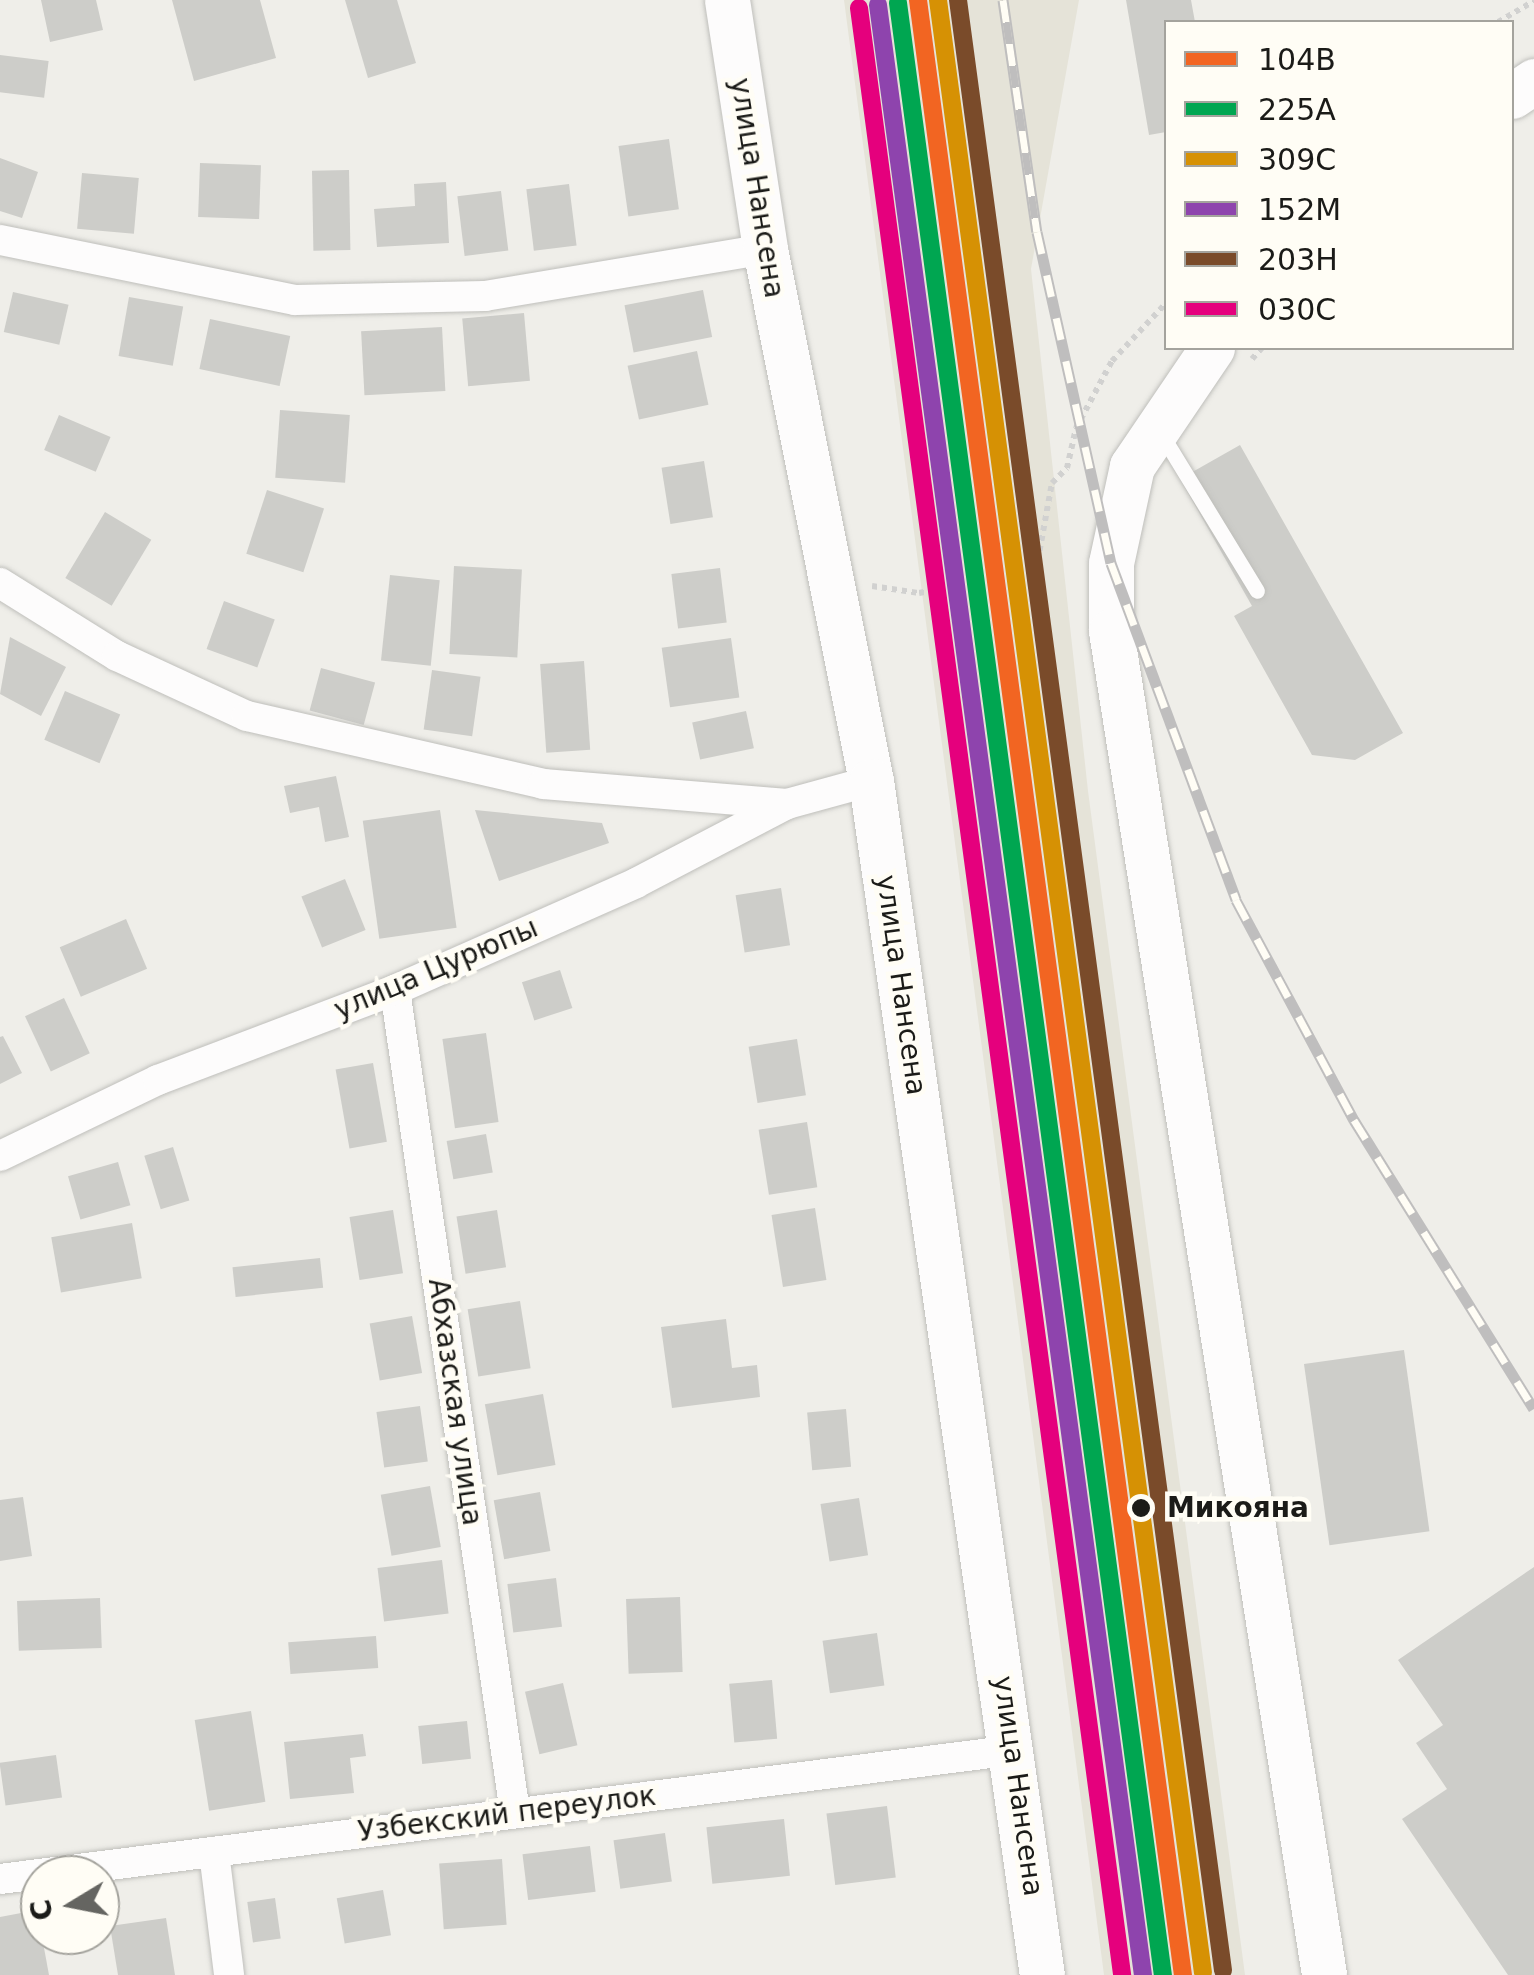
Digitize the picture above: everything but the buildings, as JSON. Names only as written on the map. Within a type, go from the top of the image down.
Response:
[{"type":"main road","name":"улица Нансена","points":[[726,0],[765,249],[871,781],[1014,1750],[1042,1975]]},
{"type":"main road","points":[[1211,350],[1156,424],[1122,498],[1112,631],[1324,1975]]},
{"type":"street","points":[[0,240],[182,283],[328,301],[485,296],[765,249]]},
{"type":"street","points":[[0,583],[117,656],[247,716],[543,784],[787,804]]},
{"type":"street","name":"улица Цурюпы","points":[[0,1156],[158,1080],[395,990],[787,804],[871,781]]},
{"type":"street","name":"Абхазская улица","points":[[395,990],[515,1813]]},
{"type":"street","name":"Узбекский переулок","points":[[0,1879],[1014,1750]]},
{"type":"street","points":[[214,1852],[229,1975]]},
{"type":"lane","points":[[1156,424],[1257,591]]},
{"type":"path","points":[[1501,20],[1534,1]]},
{"type":"path","points":[[831,580],[919,593],[1036,570],[1052,484],[1066,468],[1076,428],[1112,361],[1164,306]]},
{"type":"shaded area","points":[[844,0],[1079,0],[1031,269],[1088,791],[1245,1975],[1104,1975]]},
{"type":"railway","points":[[1003,0],[1037,232],[1111,563],[1236,900],[1354,1120],[1534,1409]]},
{"type":"transit line","name":"104В","points":[[918,0],[1183,1975]]},
{"type":"transit line","name":"309С","points":[[938,0],[1203,1972]]},
{"type":"transit line","name":"203Н","points":[[958,0],[1223,1970]]},
{"type":"transit line","name":"225А","points":[[898,3],[1163,1975]]},
{"type":"transit line","name":"152М","points":[[878,5],[1143,1975]]},
{"type":"transit line","name":"030C","points":[[859,8],[1122,1975]]},
{"type":"place","name":"Микояна","points":[[1141,1508]]}]
